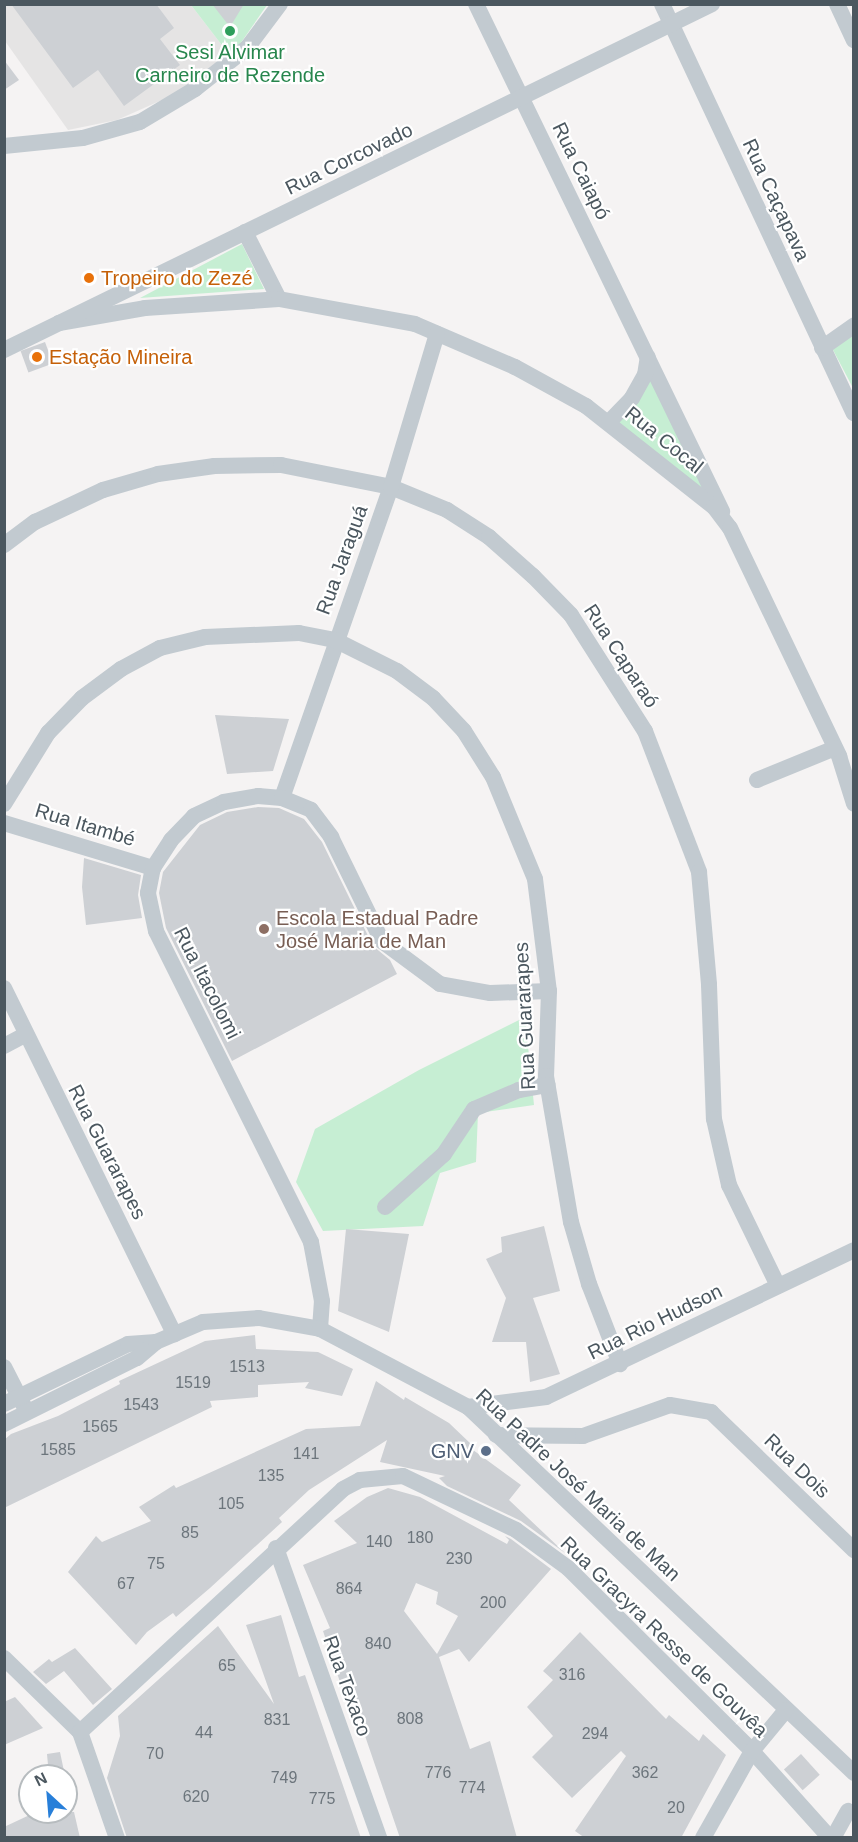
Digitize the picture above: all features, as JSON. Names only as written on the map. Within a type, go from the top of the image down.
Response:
[{"type":"street","points":[[4,146],[83,138],[140,122],[195,89],[247,48],[280,4]]},
{"type":"street","name":"Rua Caiapó","points":[[476,4],[730,528]]},
{"type":"street","name":"Rua Caçapava","points":[[662,4],[854,413]]},
{"type":"street","name":"Rua Corcovado","points":[[4,350],[522,99],[712,4]]},
{"type":"street","points":[[837,4],[854,40]]},
{"type":"street","points":[[245,232],[279,299]]},
{"type":"street","name":"Rua Cocal","points":[[59,323],[145,308],[279,299],[415,324],[515,367],[609,422],[714,507],[730,528],[835,748],[854,804]]},
{"type":"street","points":[[822,348],[854,326]]},
{"type":"street","name":"Rua Jaraguá","points":[[282,798],[335,640],[391,487],[437,334]]},
{"type":"street","points":[[609,422],[632,398],[645,375],[648,357]]},
{"type":"street","name":"Rua Caparaó","points":[[4,545],[35,522],[103,490],[158,474],[214,466],[281,465],[391,487],[447,510],[489,537],[533,576],[571,615],[645,731],[699,872],[709,985],[714,1119],[729,1185],[778,1286]]},
{"type":"street","name":"Rua Guararapes","points":[[4,804],[48,733],[75,705],[121,669],[160,648],[205,637],[253,633],[299,633],[335,640],[397,671],[433,698],[464,731],[493,777],[535,879],[549,991],[548,1085],[571,1222],[589,1284],[620,1364]]},
{"type":"street","points":[[757,780],[835,748]]},
{"type":"street","name":"Rua Itacolomi","points":[[320,1329],[322,1301],[311,1242],[156,931],[148,893],[153,868],[171,840],[194,816],[224,802],[258,796],[282,798],[311,810],[331,837],[382,941],[440,984],[490,993],[549,991]]},
{"type":"street","name":"Rua Itambé","points":[[4,823],[153,868]]},
{"type":"street","name":"Rua Guararapes","points":[[4,988],[25,1035],[174,1334]]},
{"type":"street","points":[[4,1046],[25,1035]]},
{"type":"street","points":[[385,1207],[444,1154],[474,1109],[519,1089],[548,1085]]},
{"type":"street","name":"Rua Rio Hudson","points":[[468,1407],[546,1397],[620,1364],[854,1250]]},
{"type":"street","name":"Rua Padre José Maria de Man","points":[[4,1424],[137,1358],[156,1342],[203,1322],[233,1318],[282,1320],[320,1329],[468,1407],[854,1773]]},
{"type":"street","name":"Rua Padre José Maria de Man","points":[[12,1400],[128,1344],[156,1342]]},
{"type":"street","points":[[4,1367],[12,1400],[27,1413]]},
{"type":"street","name":"Rua Dois","points":[[496,1435],[583,1436],[670,1405],[711,1412],[854,1550]]},
{"type":"street","name":"Rua Gracyra Resse de Gouvêa","points":[[80,1732],[276,1548],[343,1489],[360,1480],[404,1476],[424,1483],[516,1530],[568,1568],[752,1751],[831,1838]]},
{"type":"street","name":"Rua Texaco","points":[[276,1548],[379,1838]]},
{"type":"street","points":[[4,1658],[80,1732],[117,1838]]},
{"type":"street","points":[[703,1838],[752,1751],[786,1710]]},
{"type":"street","points":[[831,1838],[852,1807]]},
{"type":"shaded area","points":[[4,5],[191,5],[231,57],[180,92],[117,120],[68,130],[5,41]]},
{"type":"green space","name":"Sesi Alvimar Carneiro de Rezende","points":[[191,5],[267,5],[231,57]]},
{"type":"green space","points":[[242,244],[264,289],[140,298]]},
{"type":"green space","points":[[853,335],[853,388],[832,348]]},
{"type":"green space","points":[[652,376],[709,494],[614,421]]},
{"type":"green space","points":[[525,1017],[534,1105],[478,1113],[476,1162],[440,1173],[423,1226],[323,1231],[296,1182],[315,1129],[419,1070]]},
{"type":"building","points":[[11,4],[156,4],[174,28],[160,39],[180,65],[124,106],[98,70],[73,88]]},
{"type":"building","points":[[212,4],[244,4],[230,27]]},
{"type":"building","points":[[4,60],[19,80],[4,90]]},
{"type":"building","name":"Estação Mineira","points":[[45,342],[53,364],[28,373],[21,351]]},
{"type":"building","points":[[215,715],[289,719],[273,771],[227,774]]},
{"type":"building","points":[[258,807],[279,808],[304,819],[322,842],[373,946],[390,960],[397,974],[232,1061],[166,928],[159,893],[163,872],[200,825],[227,812]]},
{"type":"building","points":[[84,858],[141,875],[138,895],[142,918],[86,925],[82,887]]},
{"type":"building","points":[[544,1226],[560,1291],[533,1298],[560,1374],[530,1382],[526,1342],[492,1342],[506,1298],[486,1259],[502,1252],[501,1237]]},
{"type":"building","points":[[346,1229],[409,1234],[389,1332],[338,1311]]},
{"type":"building","points":[[255,1335],[256,1349],[318,1352],[353,1369],[342,1396],[305,1388],[309,1382],[258,1385],[258,1397],[210,1401],[212,1407],[4,1508],[4,1440],[11,1434],[58,1416],[120,1384],[119,1381],[205,1341]]},
{"type":"building","points":[[376,1381],[404,1400],[405,1397],[449,1423],[471,1444],[469,1447],[521,1485],[509,1500],[565,1553],[521,1521],[447,1486],[439,1478],[445,1476],[380,1462],[387,1440],[309,1490],[279,1518],[282,1522],[210,1588],[176,1617],[173,1613],[147,1632],[136,1645],[68,1572],[96,1536],[102,1542],[151,1521],[139,1507],[174,1485],[176,1488],[306,1429],[360,1426]]},
{"type":"building","points":[[388,1488],[420,1497],[507,1544],[509,1540],[505,1536],[511,1539],[551,1569],[469,1662],[459,1649],[439,1657],[470,1749],[490,1741],[517,1838],[400,1838],[350,1692],[344,1694],[323,1631],[330,1628],[303,1565],[357,1543],[334,1521],[367,1497]],"holes":[[[416,1583],[438,1592],[436,1604],[458,1616],[437,1654],[404,1611]]]},
{"type":"building","points":[[281,1615],[299,1677],[305,1675],[361,1838],[127,1838],[107,1778],[120,1736],[118,1716],[218,1626],[274,1704],[246,1625]]},
{"type":"building","points":[[580,1632],[666,1719],[669,1715],[699,1741],[703,1734],[726,1755],[681,1838],[585,1838],[575,1831],[626,1756],[621,1751],[572,1798],[532,1757],[553,1736],[527,1707],[553,1680],[543,1671]]},
{"type":"building","points":[[75,1648],[112,1689],[93,1705],[64,1671],[46,1684],[33,1672],[49,1659],[52,1662]]},
{"type":"building","points":[[15,1697],[43,1728],[4,1745],[4,1702]]},
{"type":"building","points":[[60,1752],[62,1764],[48,1764],[47,1754]]},
{"type":"building","points":[[801,1754],[820,1775],[803,1790],[784,1769]]},
{"type":"building","points":[[18,1820],[18,1824],[77,1824],[80,1838],[4,1838],[4,1827]]},
{"type":"place","name":"Sesi Alvimar Carneiro de Rezende","points":[[230,31]]},
{"type":"place","name":"Tropeiro do Zezé","points":[[89,278]]},
{"type":"place","name":"Estação Mineira","points":[[37,357]]},
{"type":"place","name":"Escola Estadual Padre José Maria de Man","points":[[264,929]]},
{"type":"place","name":"GNV","points":[[486,1451]]}]
